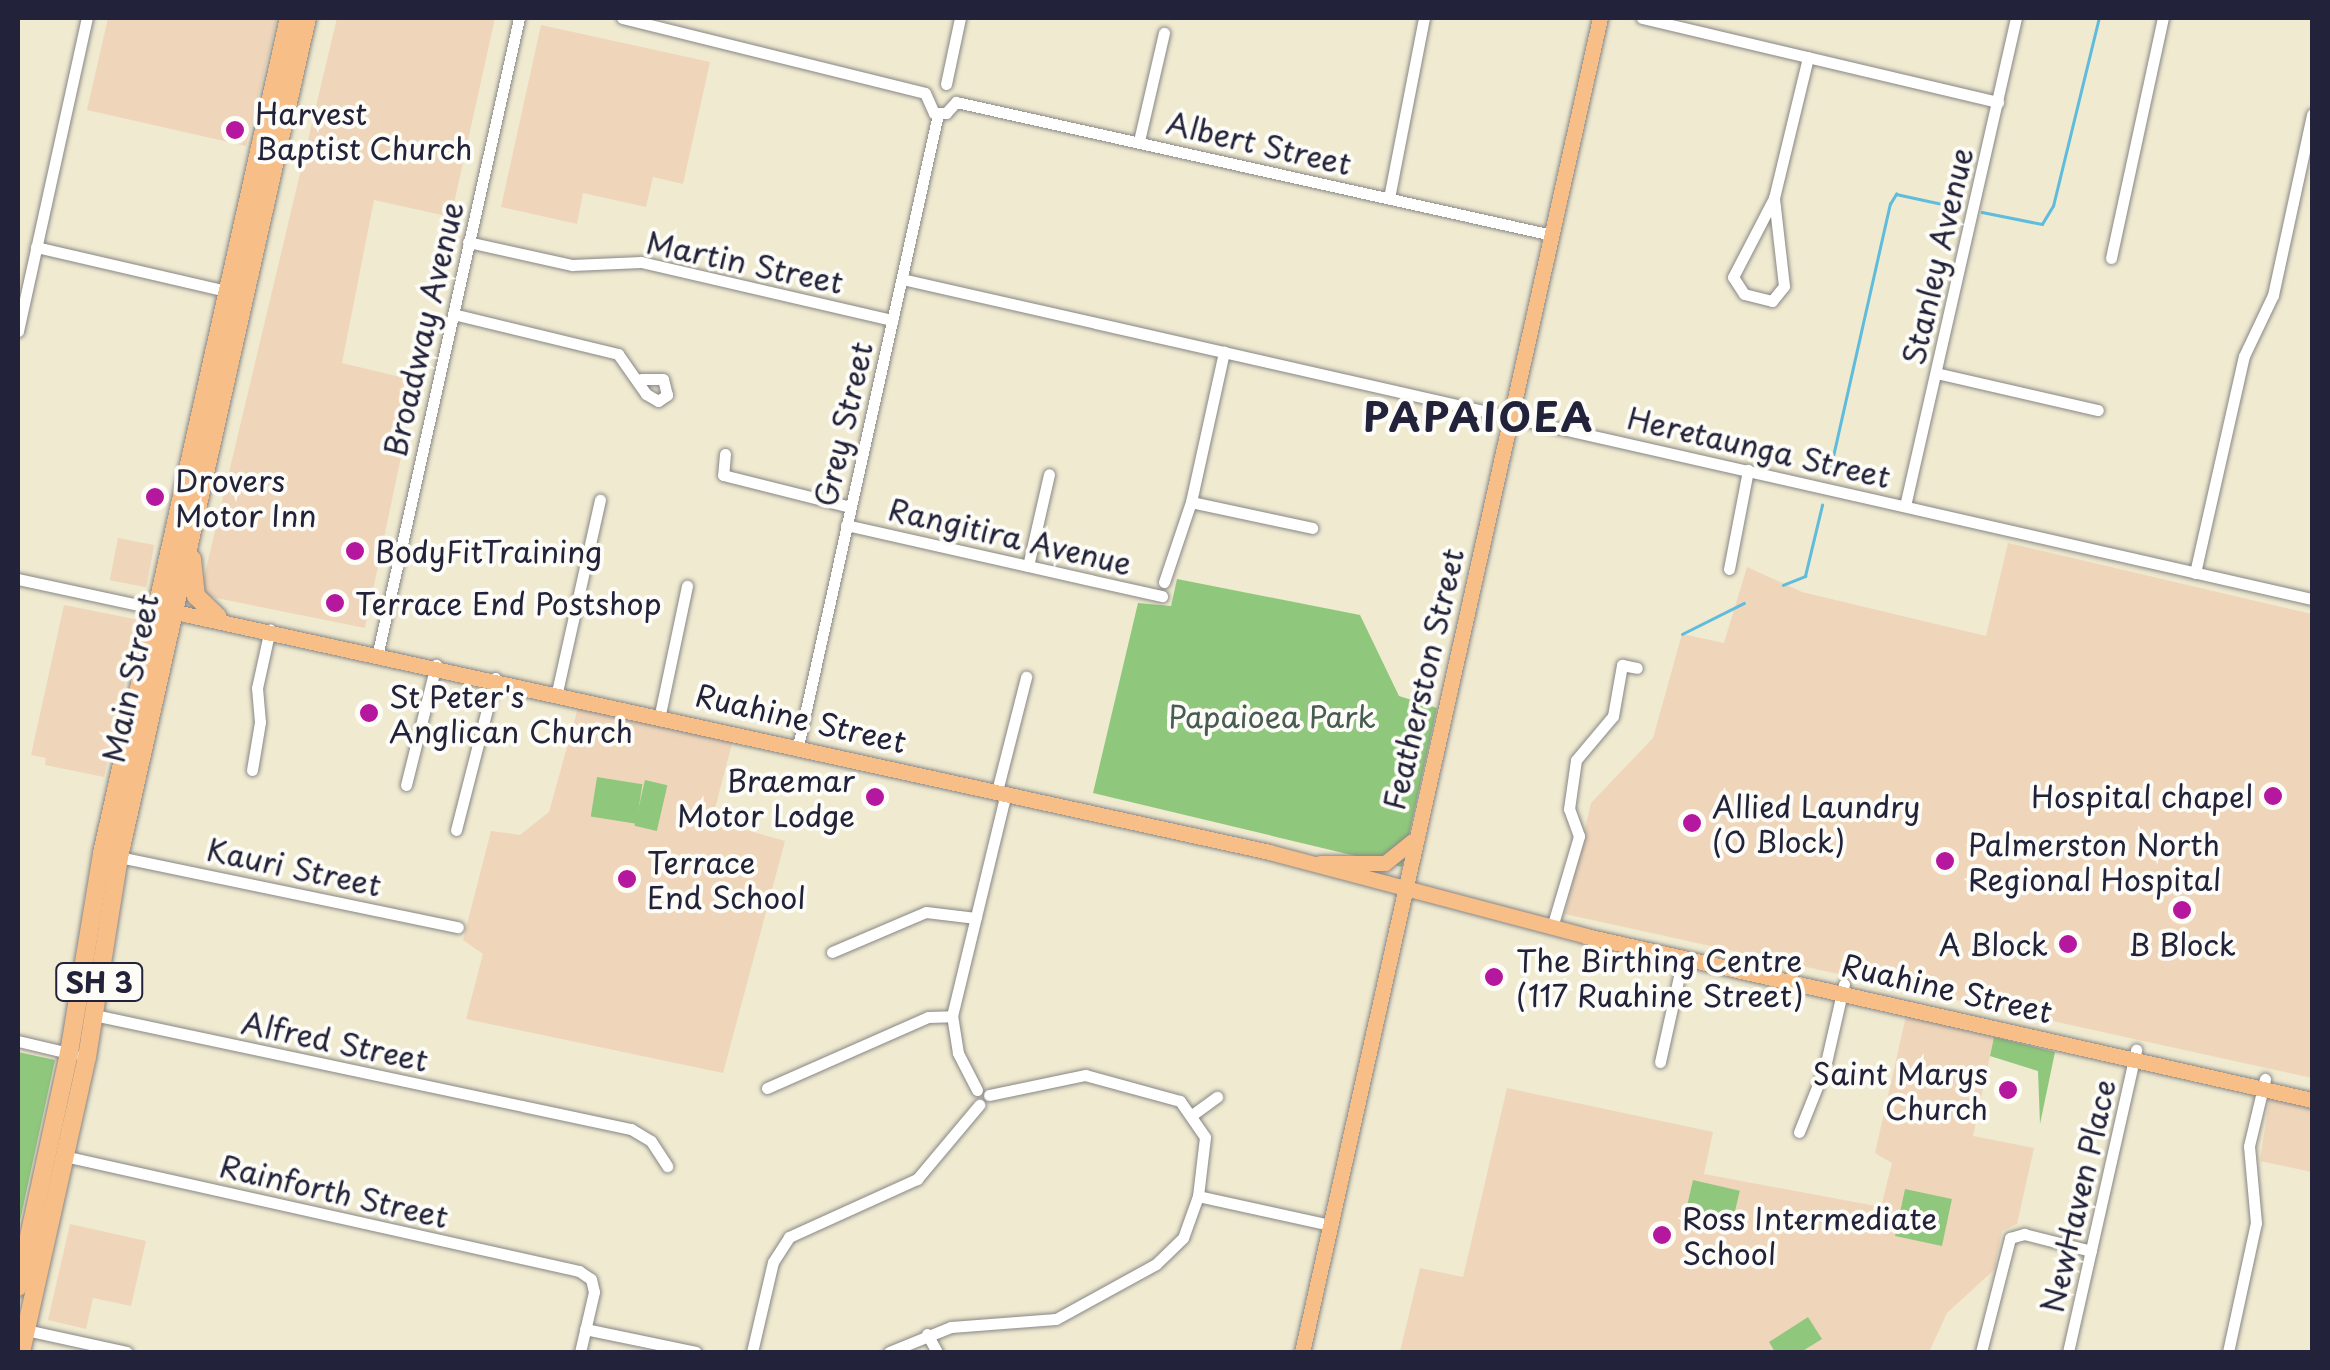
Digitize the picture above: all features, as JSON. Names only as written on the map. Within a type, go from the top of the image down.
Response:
[{"type":"highway","name":"Main Street","points":[[18,1287],[78,1055],[94,1015],[165,610],[228,291],[289,18]]},
{"type":"highway","name":"Main Street","points":[[20,1352],[64,1156],[98,868],[165,610],[193,528],[308,18]]},
{"type":"highway","points":[[193,528],[192,584],[218,617]]},
{"type":"main road","name":"Featherston Street","points":[[1302,1352],[1600,18]]},
{"type":"main road","name":"Ruahine Street","points":[[165,610],[218,617],[660,714],[1314,864],[1684,958],[1843,988]]},
{"type":"main road","points":[[1314,864],[1385,863],[1414,837]]},
{"type":"main road","name":"Ruahine Street","points":[[1561,926],[1589,926],[2264,1084],[2312,1100]]},
{"type":"main road","name":"Ruahine Street","points":[[2264,1084],[2312,1089]]},
{"type":"street","points":[[18,331],[22,292],[36,247],[87,18]]},
{"type":"street","name":"Broadway Avenue","points":[[378,652],[519,18]]},
{"type":"street","points":[[622,18],[926,93],[946,84]]},
{"type":"street","points":[[926,93],[926,104],[938,114],[956,102],[946,84],[960,18]]},
{"type":"street","points":[[1389,198],[1424,18]]},
{"type":"street","points":[[1642,18],[1998,102]]},
{"type":"street","name":"Stanley Avenue","points":[[1906,506],[2016,18]]},
{"type":"street","points":[[2112,258],[2163,18]]},
{"type":"street","points":[[1140,141],[1164,33]]},
{"type":"street","points":[[1774,198],[1784,286],[1772,301],[1744,294],[1733,277],[1774,198],[1808,57]]},
{"type":"street","name":"Albert Street","points":[[956,102],[1552,235]]},
{"type":"street","name":"Grey Street","points":[[798,746],[938,114]]},
{"type":"street","points":[[2195,572],[2244,356],[2273,295],[2312,114]]},
{"type":"street","name":"Martin Street","points":[[468,242],[572,265],[641,262],[892,320]]},
{"type":"street","points":[[36,247],[228,291]]},
{"type":"street","name":"Heretaunga Street","points":[[902,279],[2312,599]]},
{"type":"street","points":[[453,314],[618,354],[641,378]]},
{"type":"street","points":[[1164,582],[1192,502],[1224,352]]},
{"type":"street","points":[[1936,372],[2098,410]]},
{"type":"street","points":[[725,454],[723,475],[850,507]]},
{"type":"street","points":[[1729,568],[1748,470]]},
{"type":"street","points":[[1028,566],[1049,474]]},
{"type":"street","points":[[556,692],[600,500]]},
{"type":"street","points":[[1192,502],[1312,528]]},
{"type":"street","name":"Rangitira Avenue","points":[[846,525],[1162,596]]},
{"type":"street","name":"Ruahine Street","points":[[18,578],[165,610]]},
{"type":"street","points":[[660,714],[687,586]]},
{"type":"street","points":[[252,770],[260,722],[257,688],[270,629]]},
{"type":"street","points":[[406,785],[436,665]]},
{"type":"street","points":[[1561,926],[1579,836],[1569,810],[1576,760],[1612,716],[1622,665],[1637,668]]},
{"type":"street","points":[[456,830],[495,678]]},
{"type":"street","points":[[983,1092],[958,1053],[952,1016],[1026,678]]},
{"type":"street","name":"Kauri Street","points":[[119,857],[458,927]]},
{"type":"street","points":[[832,952],[926,912],[976,918]]},
{"type":"street","points":[[1660,1062],[1684,958]]},
{"type":"street","points":[[1800,1132],[1825,1067],[1843,988]]},
{"type":"street","name":"Alfred Street","points":[[94,1015],[640,1132],[667,1166]]},
{"type":"street","points":[[767,1088],[928,1017],[952,1016]]},
{"type":"street","points":[[18,1042],[78,1055]]},
{"type":"street","name":"NewHaven Place","points":[[2068,1352],[2135,1055]]},
{"type":"street","points":[[890,1352],[927,1334],[1069,1314],[1156,1264],[1182,1238],[1198,1196],[1205,1137],[1192,1116],[1159,1091],[1085,1074],[983,1092]]},
{"type":"street","points":[[2228,1352],[2256,1223],[2249,1146],[2264,1084]]},
{"type":"street","points":[[752,1352],[773,1262],[789,1237],[917,1179],[978,1105],[983,1092]]},
{"type":"street","points":[[1192,1116],[1217,1097]]},
{"type":"street","name":"Rainforth Street","points":[[64,1156],[592,1279],[585,1329]]},
{"type":"street","points":[[1198,1196],[1330,1225]]},
{"type":"street","points":[[1981,1352],[2010,1238],[2024,1234],[2091,1251]]},
{"type":"street","points":[[580,1352],[585,1329],[696,1352]]},
{"type":"street","points":[[26,1330],[127,1352]]},
{"type":"street","points":[[927,1334],[937,1352]]},
{"type":"shaded area","points":[[108,18],[277,18],[246,146],[87,110]]},
{"type":"shaded area","points":[[337,18],[495,18],[451,217],[374,200],[342,363],[417,381],[365,628],[206,596],[201,590]]},
{"type":"shaded area","points":[[541,25],[710,62],[683,184],[653,177],[646,207],[583,193],[577,224],[501,207]]},
{"type":"shaded area","points":[[118,538],[154,545],[146,587],[110,580]]},
{"type":"shaded area","name":"Palmerston North Regional Hospital","points":[[2008,543],[2312,614],[2312,1078],[1565,914],[1591,803],[1653,738],[1682,634],[1724,643],[1747,567],[1802,592],[1986,636]]},
{"type":"shaded area","points":[[64,605],[139,620],[104,777],[45,765],[46,758],[31,755]]},
{"type":"shaded area","name":"Terrace End School","points":[[579,704],[733,740],[712,820],[785,841],[723,1073],[466,1019],[483,954],[463,940],[491,831],[520,835],[549,812]]},
{"type":"shaded area","name":"Ross Intermediate School","points":[[1906,1016],[1994,1037],[1973,1136],[2034,1148],[2017,1224],[2002,1231],[1994,1270],[1947,1313],[1929,1352],[1400,1352],[1420,1268],[1463,1277],[1507,1088],[1713,1132],[1704,1174],[1881,1207],[1892,1163],[1875,1153]]},
{"type":"shaded area","points":[[2270,1095],[2312,1104],[2312,1172],[2260,1161]]},
{"type":"shaded area","points":[[70,1224],[146,1241],[131,1306],[93,1298],[86,1329],[48,1320]]},
{"type":"green space","name":"Papaioea Park","points":[[1177,579],[1360,615],[1399,696],[1437,708],[1402,867],[1093,793],[1138,603],[1171,606]]},
{"type":"green space","points":[[597,777],[642,784],[636,824],[591,817]]},
{"type":"green space","points":[[645,780],[667,785],[657,831],[634,826]]},
{"type":"green space","points":[[1994,1037],[2055,1052],[2040,1124],[2038,1071],[1990,1056]]},
{"type":"green space","points":[[18,1052],[55,1060],[18,1230]]},
{"type":"green space","points":[[1693,1180],[1740,1191],[1733,1222],[1686,1211]]},
{"type":"green space","points":[[1905,1189],[1952,1199],[1942,1246],[1895,1236]]},
{"type":"green space","points":[[1808,1317],[1822,1339],[1801,1352],[1775,1352],[1769,1342]]},
{"type":"waterway","points":[[1982,212],[2042,224],[2053,206],[2099,18]]},
{"type":"waterway","points":[[1829,474],[1890,204],[1896,194],[1956,207]]},
{"type":"waterway","points":[[1783,585],[1805,576],[1822,505]]},
{"type":"waterway","points":[[1682,634],[1744,603]]},
{"type":"place","name":"Harvest Baptist Church","points":[[235,130]]},
{"type":"place","name":"Drovers Motor Inn","points":[[155,497]]},
{"type":"place","name":"BodyFitTraining","points":[[355,551]]},
{"type":"place","name":"Terrace End Postshop","points":[[335,603]]},
{"type":"place","name":"St Peter's Anglican Church","points":[[369,713]]},
{"type":"place","name":"Hospital chapel","points":[[2273,796]]},
{"type":"place","name":"Braemar Motor Lodge","points":[[875,797]]},
{"type":"place","name":"Allied Laundry (O Block)","points":[[1692,823]]},
{"type":"place","name":"Palmerston North Regional Hospital","points":[[1945,861]]},
{"type":"place","name":"Terrace End School","points":[[627,879]]},
{"type":"place","name":"B Block","points":[[2182,910]]},
{"type":"place","name":"A Block","points":[[2068,944]]},
{"type":"place","name":"The Birthing Centre (117 Ruahine Street)","points":[[1494,977]]},
{"type":"place","name":"Saint Marys Church","points":[[2008,1090]]},
{"type":"place","name":"Ross Intermediate School","points":[[1662,1235]]},
{"type":"district","name":"PAPAIOEA","points":[[1479,416]]}]
